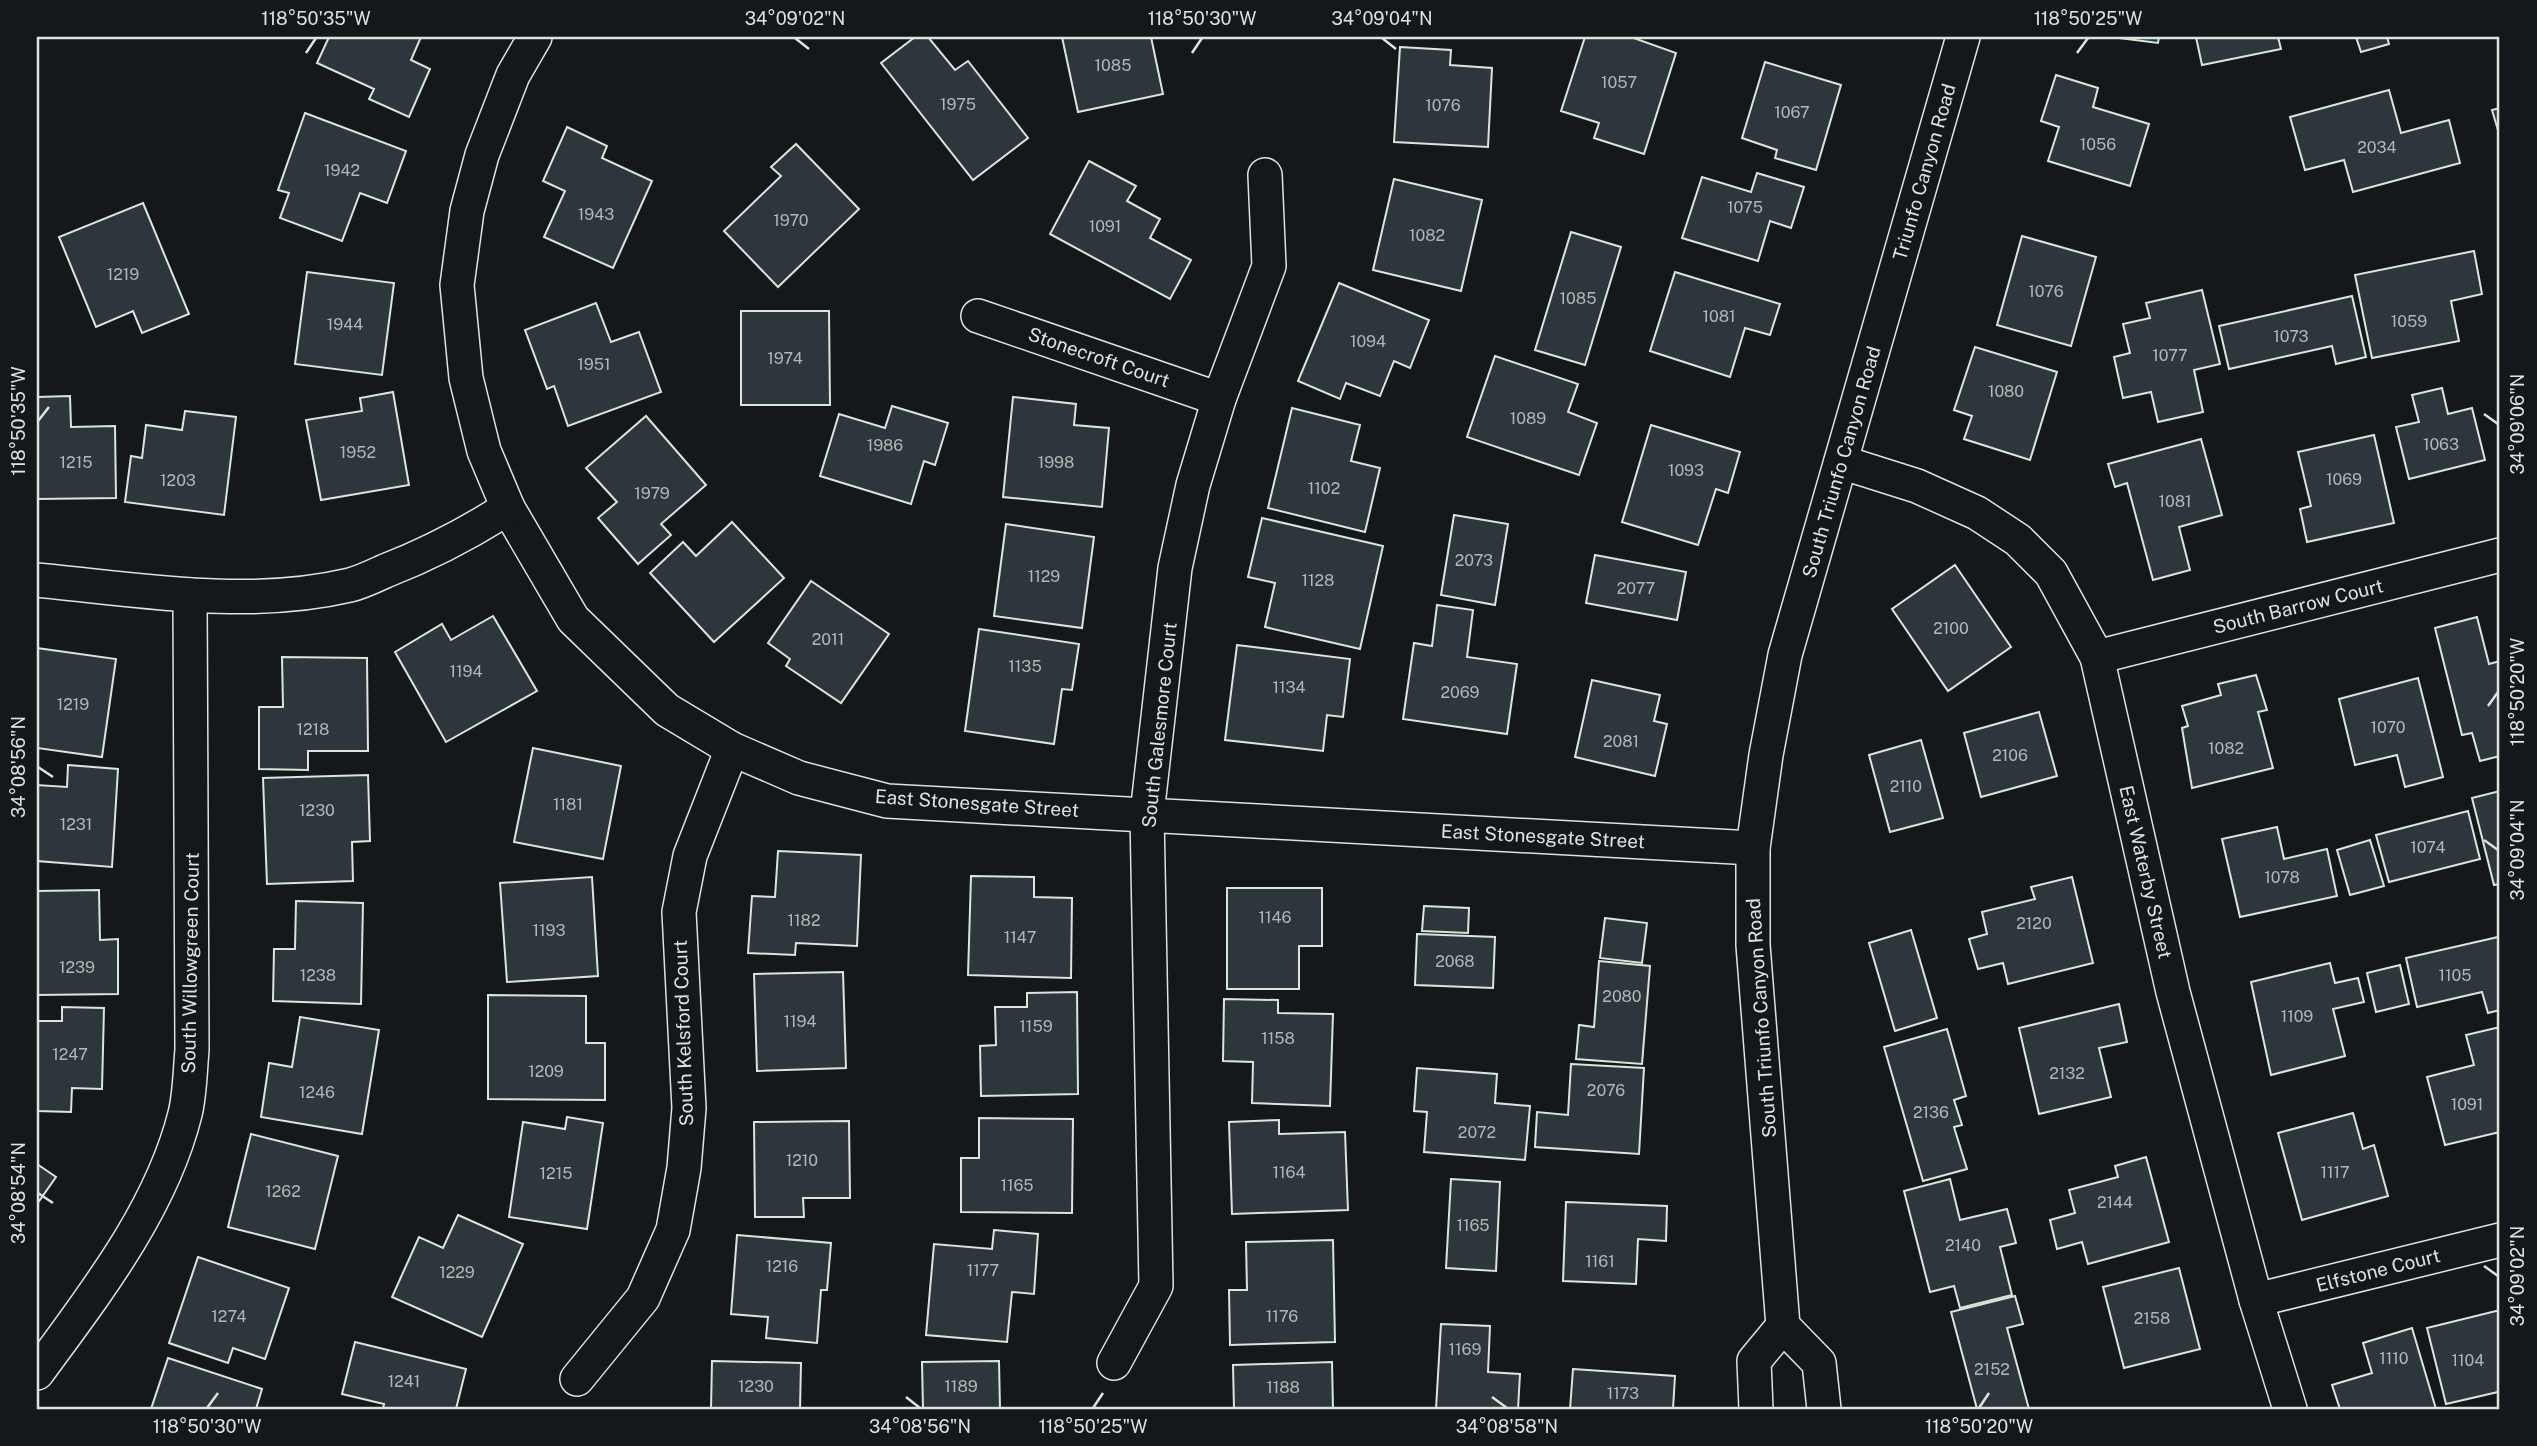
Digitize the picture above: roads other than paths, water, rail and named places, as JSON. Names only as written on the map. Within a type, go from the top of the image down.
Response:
[{"type":"street","name":"East Stonesgate Street","points":[[535,37],[513,75],[482,155],[467,211],[457,285],[466,378],[484,451],[508,508],[573,619],[667,710],[732,750],[799,779],[887,801],[1753,848]]},
{"type":"street","name":"Triunfo Canyon Road","points":[[1885,306],[1963,37]]},
{"type":"street","name":"South Galesmore Court","points":[[1114,1363],[1156,1286],[1147,814],[1175,568],[1192,485],[1220,398],[1269,266],[1265,175]]},
{"type":"street","name":"South Triunfo Canyon Road","points":[[1783,1326],[1753,945],[1753,848],[1766,755],[1785,655],[1885,306]]},
{"type":"street","name":"Stonecroft Court","points":[[978,316],[1220,398]]},
{"type":"street","name":"East Waterby Street","points":[[1841,462],[1917,486],[1977,513],[2018,540],[2051,573],[2097,657],[2173,992],[2256,1300],[2290,1409]]},
{"type":"street","points":[[37,580],[190,595],[287,595],[352,584],[417,559],[466,534],[508,508]]},
{"type":"street","name":"South Barrow Court","points":[[2097,657],[2500,555]]},
{"type":"street","name":"South Willowgreen Court","points":[[37,1373],[124,1250],[168,1166],[185,1113],[192,1051],[190,595]]},
{"type":"street","name":"South Kelsford Court","points":[[577,1379],[643,1298],[673,1230],[684,1168],[689,1108],[679,912],[691,856],[732,750]]},
{"type":"street","name":"Elfstone Court","points":[[2256,1300],[2500,1240]]},
{"type":"street","points":[[1756,1409],[1754,1361],[1783,1326],[1819,1363],[1824,1409]]}]
